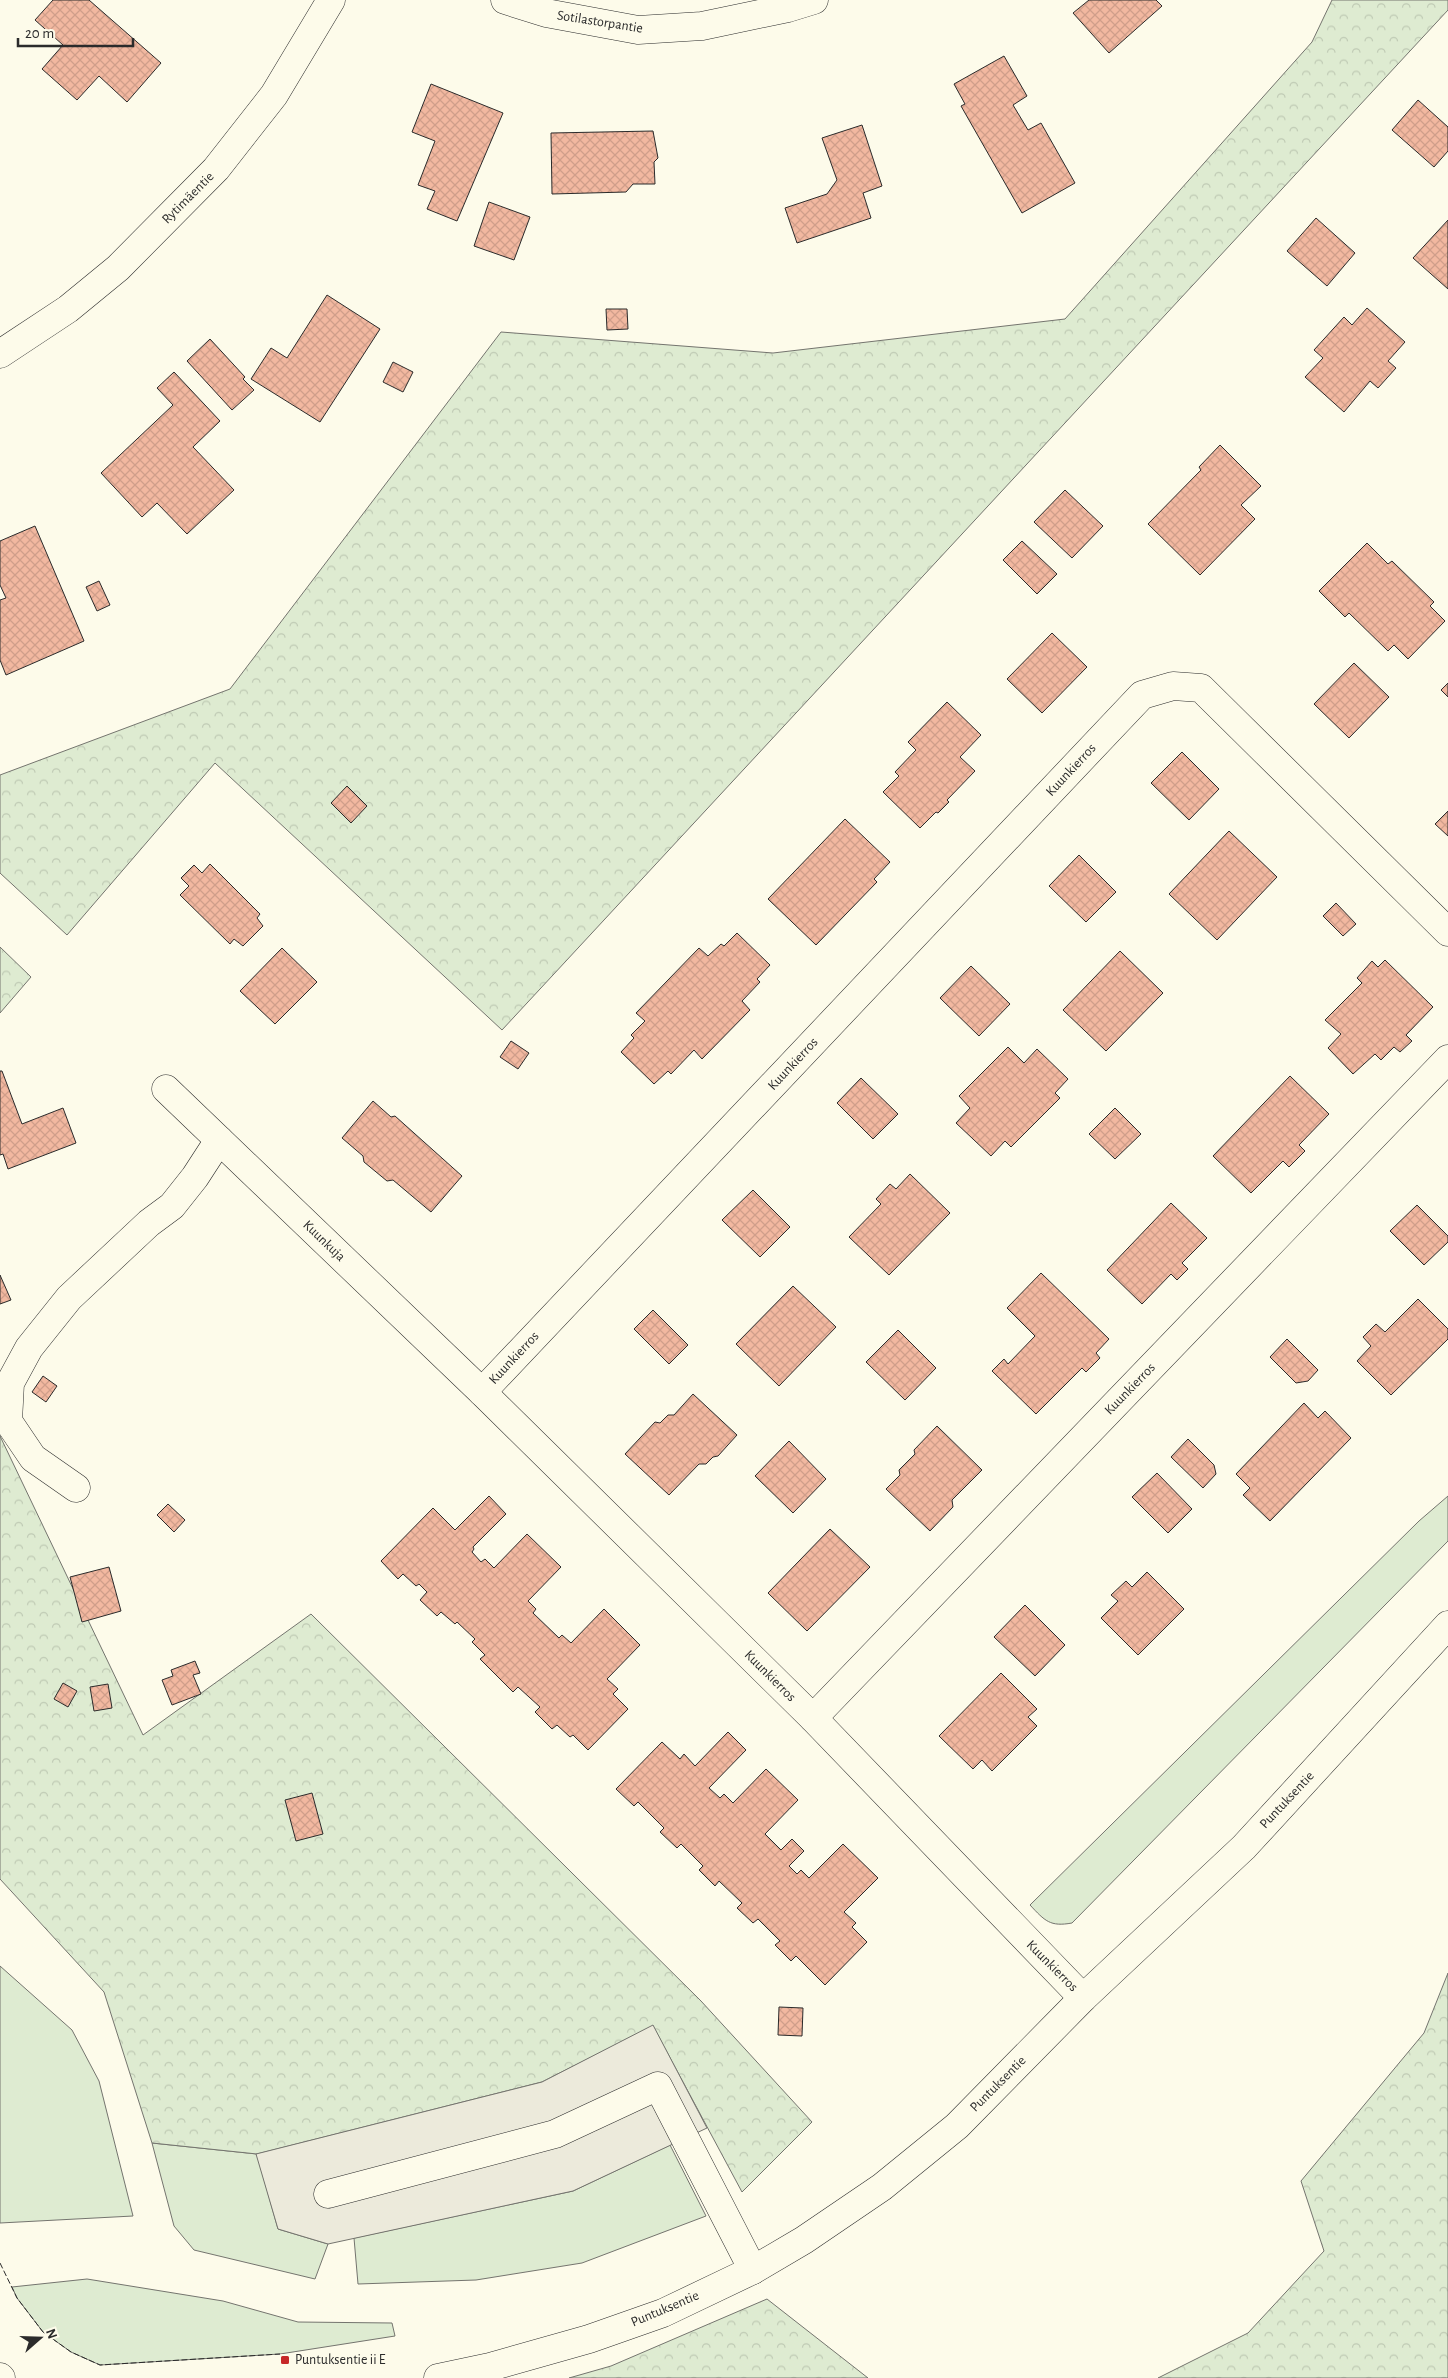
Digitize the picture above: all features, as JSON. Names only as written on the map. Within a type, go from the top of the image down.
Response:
[{"type":"street","name":"Rytimäentie","points":[[0,354],[68,309],[118,268],[216,169],[274,95],[331,0]]},
{"type":"street","name":"Sotilastorpantie","points":[[504,0],[546,13],[638,30],[702,26],[788,8],[814,0]]},
{"type":"street","name":"Kuunkierros","points":[[1083,1998],[813,1718],[482,1392],[1142,695],[1173,686],[1200,688],[1448,932]]},
{"type":"street","name":"Kuunkierros","points":[[813,1718],[1448,1059]]},
{"type":"street","name":"Kuunkuja","points":[[166,1089],[482,1392]]},
{"type":"street","points":[[76,1488],[33,1458],[8,1421],[10,1383],[29,1348],[69,1298],[150,1222],[172,1206],[195,1177],[219,1140]]},
{"type":"street","name":"Puntuksentie","points":[[438,2378],[490,2367],[590,2339],[663,2312],[752,2270],[804,2240],[882,2187],[957,2126],[1083,1998],[1244,1847],[1448,1625]]},
{"type":"street","points":[[328,2194],[555,2134],[658,2086],[752,2270]]},
{"type":"green space","points":[[1332,0],[1448,0],[1448,10],[502,1030],[215,763],[67,935],[0,873],[0,775],[230,689],[501,332],[773,353],[1065,319],[1312,42]]},
{"type":"green space","points":[[0,947],[31,977],[0,1013]]},
{"type":"green space","points":[[0,1436],[143,1735],[311,1614],[701,2001],[812,2122],[742,2192],[653,2026],[542,2082],[257,2154],[152,2143],[104,1992],[0,1879]]},
{"type":"green space","points":[[1448,1496],[1448,1541],[1072,1923],[1058,1924],[1044,1919],[1030,1905],[1419,1521]]},
{"type":"green space","points":[[0,1966],[72,2030],[99,2081],[133,2216],[0,2223]]},
{"type":"green space","points":[[1448,1973],[1448,2378],[1158,2378],[1248,2333],[1324,2251],[1301,2181],[1424,2033]]},
{"type":"green space","points":[[152,2143],[257,2154],[278,2229],[328,2244],[315,2279],[194,2250],[174,2226]]},
{"type":"green space","points":[[670,2145],[706,2216],[582,2263],[476,2280],[358,2284],[354,2238],[573,2191]]},
{"type":"green space","points":[[87,2279],[223,2301],[298,2322],[392,2323],[395,2336],[280,2354],[100,2365],[71,2352],[43,2332],[17,2298],[12,2287]]},
{"type":"green space","points":[[767,2299],[868,2378],[569,2378],[611,2366]]},
{"type":"shaded area","points":[[653,2025],[707,2128],[573,2191],[328,2244],[278,2229],[256,2154],[542,2082]]},
{"type":"building","points":[[53,0],[89,0],[161,63],[127,102],[99,76],[77,100],[42,69],[63,45],[35,20]]},
{"type":"building","points":[[1089,0],[1156,0],[1162,6],[1109,53],[1073,13]]},
{"type":"building","points":[[1004,56],[1027,96],[1013,105],[1028,130],[1041,123],[1075,183],[1022,213],[961,106],[965,104],[954,84]]},
{"type":"building","points":[[431,84],[503,113],[457,221],[427,209],[435,191],[418,185],[435,141],[412,132]]},
{"type":"building","points":[[1418,100],[1448,127],[1448,151],[1434,167],[1392,130]]},
{"type":"building","points":[[862,125],[882,186],[863,193],[871,218],[797,243],[785,208],[827,194],[837,180],[822,138]]},
{"type":"building","points":[[653,131],[658,158],[654,162],[655,184],[633,184],[626,192],[552,194],[551,133]]},
{"type":"building","points":[[489,202],[530,217],[514,260],[474,246]]},
{"type":"building","points":[[1316,218],[1355,253],[1327,286],[1287,251]]},
{"type":"building","points":[[1448,220],[1448,289],[1413,258]]},
{"type":"building","points":[[327,295],[380,329],[320,422],[251,379],[271,348],[287,358]]},
{"type":"building","points":[[1367,308],[1405,342],[1388,361],[1396,368],[1378,388],[1370,381],[1344,412],[1305,377],[1323,358],[1314,350],[1344,317],[1352,325]]},
{"type":"building","points":[[606,309],[627,309],[628,329],[607,330]]},
{"type":"building","points":[[210,339],[245,377],[243,379],[254,390],[232,410],[187,361]]},
{"type":"building","points":[[393,362],[413,372],[403,392],[383,382]]},
{"type":"building","points":[[174,372],[220,421],[193,447],[234,490],[187,534],[157,503],[142,517],[101,473],[173,405],[157,388]]},
{"type":"building","points":[[1220,445],[1261,486],[1241,505],[1255,519],[1200,575],[1148,524],[1201,470],[1199,467]]},
{"type":"building","points":[[1065,490],[1103,526],[1072,558],[1034,522]]},
{"type":"building","points":[[35,526],[84,641],[6,675],[0,660],[0,600],[6,598],[0,585],[0,541]]},
{"type":"building","points":[[1022,541],[1057,574],[1037,594],[1003,560]]},
{"type":"building","points":[[1367,543],[1388,564],[1392,561],[1434,602],[1430,606],[1445,621],[1408,659],[1394,645],[1388,651],[1349,613],[1345,617],[1319,591]]},
{"type":"building","points":[[99,581],[110,605],[97,611],[86,587]]},
{"type":"building","points":[[1052,633],[1087,667],[1042,713],[1007,679]]},
{"type":"building","points":[[1354,663],[1389,697],[1349,738],[1314,704]]},
{"type":"building","points":[[1448,683],[1448,697],[1441,690]]},
{"type":"building","points":[[947,702],[981,735],[960,757],[975,771],[947,800],[949,802],[920,828],[883,792],[899,776],[895,772],[916,750],[908,742]]},
{"type":"building","points":[[1182,752],[1219,789],[1189,820],[1151,783]]},
{"type":"building","points":[[347,786],[367,806],[351,823],[331,803]]},
{"type":"building","points":[[1448,811],[1448,836],[1435,824]]},
{"type":"building","points":[[845,819],[890,862],[874,879],[877,882],[816,945],[768,899]]},
{"type":"building","points":[[1229,831],[1277,877],[1217,940],[1169,894]]},
{"type":"building","points":[[1079,855],[1116,892],[1086,922],[1049,886]]},
{"type":"building","points":[[210,864],[260,914],[257,918],[263,926],[243,946],[234,939],[230,944],[180,895],[189,886],[181,878],[194,865],[202,873]]},
{"type":"building","points":[[1336,903],[1356,924],[1343,936],[1323,916]]},
{"type":"building","points":[[737,933],[770,965],[757,979],[760,982],[742,1001],[750,1010],[702,1059],[694,1050],[671,1074],[668,1071],[654,1084],[621,1052],[634,1038],[631,1035],[645,1021],[636,1013],[699,948],[708,956],[721,944],[724,946]]},
{"type":"building","points":[[282,948],[317,982],[275,1024],[240,991]]},
{"type":"building","points":[[1120,951],[1163,993],[1106,1051],[1063,1010]]},
{"type":"building","points":[[1385,960],[1433,1007],[1406,1035],[1412,1041],[1400,1052],[1394,1047],[1381,1060],[1375,1054],[1353,1074],[1328,1048],[1341,1034],[1325,1020],[1362,983],[1357,978],[1372,961],[1378,967]]},
{"type":"building","points":[[971,966],[1010,1004],[979,1036],[940,998]]},
{"type":"building","points":[[511,1041],[529,1053],[518,1069],[500,1057]]},
{"type":"building","points":[[1008,1047],[1024,1063],[1037,1049],[1068,1079],[1055,1093],[1060,1098],[1011,1147],[1005,1141],[991,1156],[956,1123],[970,1108],[959,1096]]},
{"type":"building","points":[[0,1071],[2,1071],[22,1124],[63,1108],[76,1143],[8,1169],[3,1154],[0,1155]]},
{"type":"building","points":[[1290,1076],[1329,1114],[1299,1145],[1305,1151],[1289,1167],[1283,1161],[1251,1193],[1213,1156]]},
{"type":"building","points":[[861,1078],[898,1114],[873,1139],[837,1103]]},
{"type":"building","points":[[373,1101],[391,1117],[395,1116],[462,1176],[431,1212],[393,1180],[387,1181],[364,1162],[363,1156],[342,1138]]},
{"type":"building","points":[[1115,1108],[1141,1134],[1115,1159],[1089,1134]]},
{"type":"building","points":[[910,1174],[950,1213],[889,1275],[849,1237],[881,1204],[876,1199],[890,1184],[896,1189]]},
{"type":"building","points":[[753,1190],[790,1227],[760,1257],[722,1220]]},
{"type":"building","points":[[1171,1203],[1207,1238],[1182,1263],[1188,1269],[1177,1280],[1171,1274],[1142,1304],[1107,1270]]},
{"type":"building","points":[[1417,1205],[1448,1236],[1448,1242],[1424,1265],[1390,1231]]},
{"type":"building","points":[[1041,1273],[1109,1339],[1096,1353],[1100,1358],[1086,1372],[1082,1368],[1036,1414],[992,1371],[1004,1359],[1008,1364],[1035,1336],[1007,1308]]},
{"type":"building","points":[[0,1275],[11,1300],[0,1304]]},
{"type":"building","points":[[793,1286],[836,1327],[779,1386],[736,1344]]},
{"type":"building","points":[[1418,1299],[1448,1329],[1448,1339],[1391,1395],[1357,1361],[1371,1346],[1363,1337],[1376,1324],[1385,1332]]},
{"type":"building","points":[[653,1310],[688,1345],[669,1364],[634,1329]]},
{"type":"building","points":[[898,1330],[936,1368],[905,1400],[866,1362]]},
{"type":"building","points":[[1287,1339],[1318,1370],[1308,1381],[1296,1383],[1270,1357]]},
{"type":"building","points":[[43,1376],[57,1386],[46,1402],[32,1392]]},
{"type":"building","points":[[693,1394],[737,1435],[718,1456],[713,1457],[706,1464],[699,1464],[669,1495],[625,1454],[655,1422],[660,1423],[668,1415],[674,1415]]},
{"type":"building","points":[[1304,1403],[1318,1418],[1325,1411],[1351,1438],[1270,1521],[1243,1495],[1250,1488],[1236,1474]]},
{"type":"building","points":[[937,1426],[982,1470],[952,1500],[953,1507],[930,1531],[886,1489],[900,1475],[899,1470],[915,1454],[914,1450]]},
{"type":"building","points":[[1188,1439],[1214,1465],[1216,1474],[1203,1488],[1171,1457]]},
{"type":"building","points":[[789,1441],[826,1479],[793,1513],[755,1476]]},
{"type":"building","points":[[1157,1473],[1192,1509],[1168,1533],[1132,1497]]},
{"type":"building","points":[[489,1496],[506,1514],[473,1547],[472,1552],[481,1562],[485,1559],[494,1568],[527,1534],[561,1567],[528,1601],[536,1609],[533,1613],[559,1638],[562,1635],[571,1643],[604,1609],[640,1645],[607,1679],[618,1689],[613,1694],[628,1709],[588,1750],[573,1735],[570,1737],[557,1725],[552,1729],[535,1712],[540,1707],[518,1687],[513,1692],[480,1659],[485,1655],[472,1642],[475,1639],[457,1622],[455,1624],[441,1612],[437,1616],[420,1600],[427,1592],[419,1584],[416,1586],[403,1574],[398,1579],[381,1561],[433,1508],[455,1530]]},
{"type":"building","points":[[168,1504],[185,1520],[174,1532],[157,1515]]},
{"type":"building","points":[[830,1529],[870,1567],[807,1631],[768,1593]]},
{"type":"building","points":[[109,1567],[121,1611],[82,1622],[70,1577]]},
{"type":"building","points":[[1147,1572],[1184,1609],[1138,1655],[1101,1618],[1118,1601],[1111,1595],[1126,1581],[1132,1587]]},
{"type":"building","points":[[1025,1605],[1065,1645],[1035,1676],[994,1637]]},
{"type":"building","points":[[195,1661],[200,1673],[193,1675],[201,1694],[172,1705],[162,1680],[173,1676],[171,1670]]},
{"type":"building","points":[[1001,1673],[1037,1709],[1028,1717],[1037,1726],[992,1771],[982,1760],[973,1769],[939,1736]]},
{"type":"building","points":[[63,1683],[77,1691],[68,1707],[54,1699]]},
{"type":"building","points":[[108,1684],[112,1708],[94,1711],[90,1687]]},
{"type":"building","points":[[728,1732],[746,1750],[709,1788],[720,1798],[724,1794],[733,1803],[766,1769],[798,1800],[765,1834],[781,1850],[792,1839],[804,1851],[789,1866],[797,1874],[801,1870],[809,1878],[843,1844],[878,1878],[844,1912],[856,1923],[852,1927],[867,1942],[825,1985],[796,1956],[791,1961],[775,1945],[780,1941],[758,1919],[753,1923],[737,1908],[742,1903],[719,1881],[715,1886],[699,1870],[703,1866],[681,1844],[677,1848],[660,1832],[664,1828],[638,1802],[634,1806],[616,1789],[662,1742],[680,1759],[684,1754],[695,1766]]},
{"type":"building","points":[[312,1793],[323,1834],[296,1841],[285,1800]]},
{"type":"building","points":[[779,2007],[803,2008],[802,2036],[778,2035]]},
{"type":"fence","points":[[0,2263],[17,2298],[43,2332],[71,2352],[100,2365],[280,2354]]},
{"type":"place","name":"Puntuksentie ii E","points":[[285,2360]]}]
